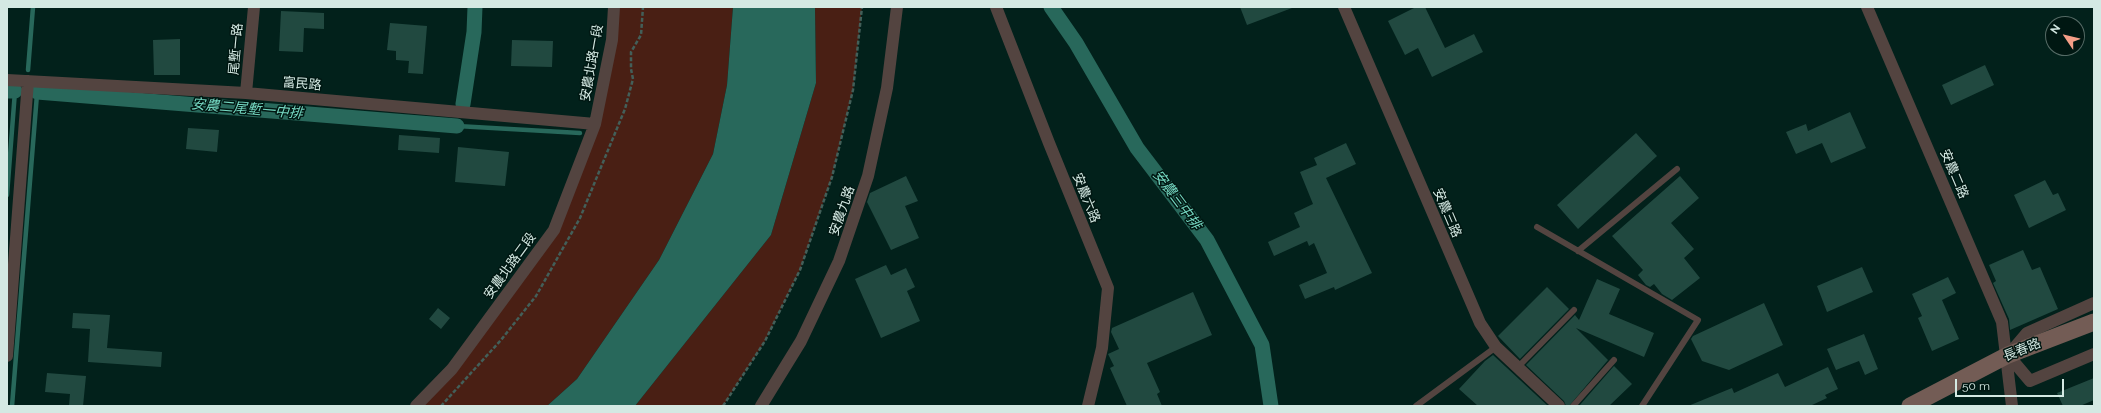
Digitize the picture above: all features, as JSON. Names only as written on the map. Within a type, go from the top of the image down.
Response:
[{"type":"street","name":"尾塹一路","points":[[246,94],[254,7]]},
{"type":"street","name":"安農北路一段","points":[[595,124],[612,40],[614,7]]},
{"type":"street","name":"安農九路","points":[[761,406],[801,341],[839,261],[866,183],[887,88],[897,7]]},
{"type":"street","name":"安農六路","points":[[996,7],[1108,288],[1102,348],[1088,406]]},
{"type":"street","name":"安農三路","points":[[1344,7],[1480,323],[1496,347],[1559,406]]},
{"type":"street","name":"安農二路","points":[[1867,7],[2002,322],[2008,355],[2012,406]]},
{"type":"street","name":"富民路","points":[[7,80],[246,94],[595,124]]},
{"type":"street","points":[[7,356],[28,81]]},
{"type":"street","name":"安農北路二段","points":[[416,406],[452,369],[554,230],[595,124]]},
{"type":"street","points":[[2094,302],[2027,333],[2008,355],[2030,381],[2094,354]]},
{"type":"street","name":"長春路","points":[[1910,406],[2008,355],[2094,322]]},
{"type":"lane","points":[[1578,251],[1677,169]]},
{"type":"lane","points":[[1537,228],[1698,320],[1642,406]]},
{"type":"lane","points":[[1518,368],[1574,310]]},
{"type":"lane","points":[[1416,406],[1496,347]]},
{"type":"lane","points":[[1573,406],[1614,360]]},
{"type":"path","points":[[723,406],[765,341],[800,270],[830,184],[853,90],[862,7]]},
{"type":"shaded area","points":[[614,7],[733,7],[727,85],[713,154],[659,260],[577,379],[547,406],[416,406],[554,230],[595,124]]},
{"type":"shaded area","points":[[733,7],[815,7],[816,83],[771,235],[635,406],[547,406],[577,379],[659,260],[713,154],[727,85]]},
{"type":"shaded area","points":[[815,7],[862,7],[853,90],[832,177],[800,270],[765,341],[723,406],[635,406],[771,235],[816,83]]},
{"type":"building","points":[[1240,7],[1292,7],[1292,8],[1247,25]]},
{"type":"building","points":[[1416,7],[1425,7],[1445,48],[1474,34],[1483,52],[1432,77],[1418,48],[1405,55],[1388,21]]},
{"type":"building","points":[[281,11],[324,13],[324,29],[304,28],[303,52],[279,51]]},
{"type":"building","points":[[390,23],[427,26],[423,74],[408,73],[409,61],[396,60],[396,51],[387,50]]},
{"type":"building","points":[[180,39],[180,75],[154,75],[153,40]]},
{"type":"building","points":[[512,40],[553,41],[552,67],[511,66]]},
{"type":"building","points":[[1985,65],[1994,85],[1951,105],[1942,85]]},
{"type":"building","points":[[1850,112],[1866,148],[1831,163],[1822,143],[1796,154],[1786,132],[1806,124],[1808,131]]},
{"type":"building","points":[[188,128],[219,130],[217,152],[186,149]]},
{"type":"building","points":[[1636,133],[1657,156],[1578,229],[1557,205]]},
{"type":"building","points":[[399,135],[440,138],[439,153],[398,150]]},
{"type":"building","points":[[1346,143],[1356,164],[1326,178],[1372,273],[1335,290],[1334,287],[1305,299],[1299,285],[1327,273],[1314,243],[1309,246],[1307,241],[1274,256],[1268,242],[1300,227],[1294,213],[1313,204],[1300,172],[1317,165],[1314,158]]},
{"type":"building","points":[[458,147],[509,152],[505,186],[455,182]]},
{"type":"building","points":[[906,176],[918,201],[905,206],[919,238],[891,250],[867,202],[870,193]]},
{"type":"building","points":[[1680,176],[1699,198],[1671,223],[1694,249],[1684,258],[1700,278],[1672,300],[1662,294],[1654,284],[1650,287],[1646,285],[1638,275],[1643,270],[1612,236]]},
{"type":"building","points":[[2045,180],[2053,195],[2058,193],[2066,210],[2029,228],[2014,195]]},
{"type":"building","points":[[2023,250],[2032,270],[2040,267],[2058,309],[2010,330],[2009,319],[1993,283],[1996,281],[1989,265]]},
{"type":"building","points":[[886,265],[891,275],[906,268],[915,287],[907,291],[920,321],[881,338],[855,279]]},
{"type":"building","points":[[1862,267],[1873,292],[1827,312],[1817,286]]},
{"type":"building","points":[[1948,277],[1956,293],[1942,300],[1959,339],[1932,351],[1918,318],[1922,316],[1912,294]]},
{"type":"building","points":[[1597,279],[1620,289],[1609,314],[1654,333],[1644,357],[1576,328],[1608,360],[1569,406],[1566,406],[1564,401],[1526,365],[1575,315],[1579,320]]},
{"type":"building","points":[[1547,287],[1569,309],[1520,359],[1498,336]]},
{"type":"building","points":[[1193,292],[1212,335],[1147,363],[1160,392],[1157,394],[1162,406],[1127,406],[1110,368],[1114,366],[1108,354],[1119,349],[1111,332],[1112,328]]},
{"type":"building","points":[[1764,303],[1783,345],[1729,370],[1702,361],[1691,339],[1693,336]]},
{"type":"building","points":[[438,308],[450,318],[441,329],[429,319]]},
{"type":"building","points":[[73,313],[110,315],[107,348],[162,352],[161,367],[88,362],[90,329],[72,328]]},
{"type":"building","points":[[1864,334],[1878,369],[1865,375],[1859,361],[1836,370],[1827,349]]},
{"type":"building","points":[[1493,355],[1548,406],[1478,406],[1459,389],[1485,361]]},
{"type":"building","points":[[1614,366],[1632,384],[1609,406],[1579,406]]},
{"type":"building","points":[[1828,367],[1838,389],[1825,395],[1827,398],[1810,406],[1688,406],[1732,388],[1734,393],[1778,373],[1785,387]]},
{"type":"building","points":[[47,373],[86,376],[83,406],[69,406],[70,394],[45,392]]},
{"type":"building","points":[[2094,378],[2094,400],[2080,406],[2063,406],[2057,393]]},
{"type":"waterway","points":[[28,70],[33,7]]},
{"type":"waterway","name":"安農二尾塹一中排","points":[[463,104],[474,32],[475,7]]},
{"type":"waterway","name":"安農三中排","points":[[1051,7],[1076,43],[1137,148],[1207,240],[1262,345],[1271,406]]},
{"type":"waterway","points":[[7,91],[15,91]]},
{"type":"waterway","points":[[7,195],[15,91]]},
{"type":"waterway","name":"安農二尾塹一中排","points":[[37,92],[457,126]]},
{"type":"waterway","points":[[12,406],[37,94]]},
{"type":"waterway","points":[[457,126],[580,133]]}]
